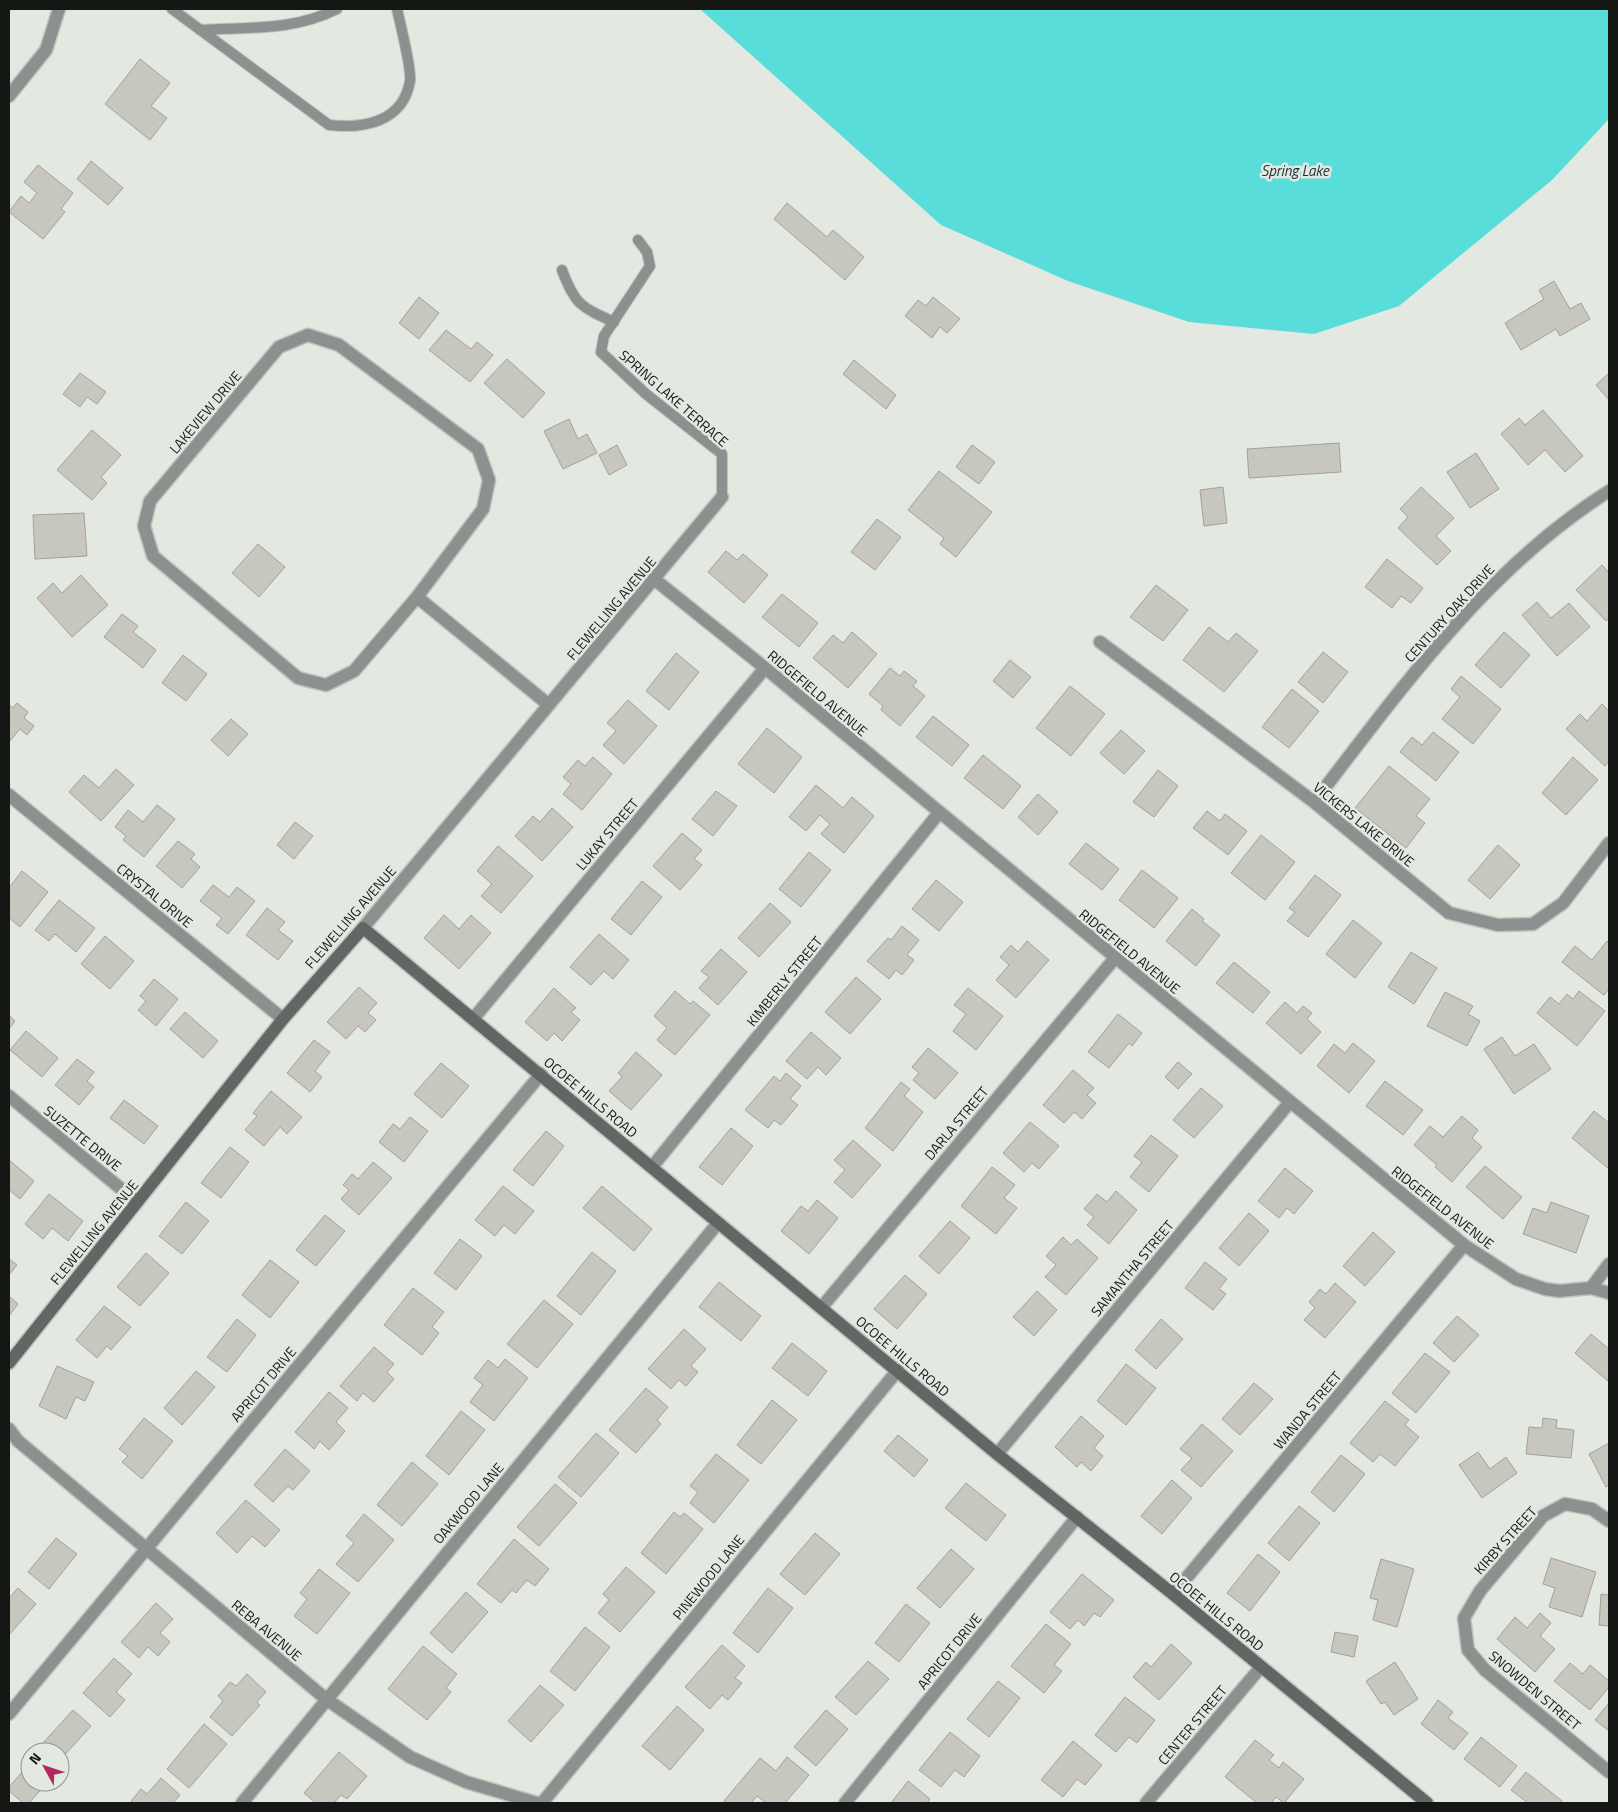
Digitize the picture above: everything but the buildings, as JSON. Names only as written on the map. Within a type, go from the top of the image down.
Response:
[{"type":"street","points":[[9,96],[46,50],[59,9]]},
{"type":"street","name":"LAKEVIEW DRIVE","points":[[308,335],[339,345],[478,449],[489,480],[483,509],[417,597],[354,671],[326,685],[298,678],[153,556],[144,526],[150,501],[279,347],[308,335]]},
{"type":"street","name":"CENTURY OAK DRIVE","points":[[1314,802],[1436,644],[1506,572],[1588,504],[1609,491]]},
{"type":"street","name":"FLEWELLING AVENUE","points":[[9,1363],[283,1019],[363,928],[722,497]]},
{"type":"street","name":"RIDGEFIELD AVENUE","points":[[654,579],[765,668],[1464,1245],[1516,1279],[1545,1289],[1559,1291],[1592,1288],[1609,1293]]},
{"type":"street","points":[[417,597],[549,705]]},
{"type":"street","name":"VICKERS LAKE DRIVE","points":[[1100,642],[1314,802],[1449,913],[1498,925],[1533,924],[1563,903],[1609,843]]},
{"type":"street","name":"LUKAY STREET","points":[[473,1019],[765,668]]},
{"type":"street","name":"CRYSTAL DRIVE","points":[[9,795],[283,1019]]},
{"type":"street","name":"KIMBERLY STREET","points":[[652,1168],[939,813]]},
{"type":"street","name":"OCOEE HILLS ROAD","points":[[363,928],[997,1454],[1173,1594],[1427,1803]]},
{"type":"street","name":"DARLA STREET","points":[[821,1308],[1115,958]]},
{"type":"street","name":"APRICOT DRIVE","points":[[9,1714],[541,1074]]},
{"type":"street","name":"SUZETTE DRIVE","points":[[9,1096],[137,1202]]},
{"type":"street","name":"SAMANTHA STREET","points":[[997,1454],[1290,1102]]},
{"type":"street","name":"OAKWOOD LANE","points":[[242,1803],[718,1223]]},
{"type":"street","name":"WANDA STREET","points":[[1173,1594],[1464,1245]]},
{"type":"street","points":[[1592,1288],[1609,1264]]},
{"type":"street","name":"PINEWOOD LANE","points":[[542,1803],[898,1370]]},
{"type":"street","name":"REBA AVENUE","points":[[9,1429],[18,1441],[326,1699],[410,1757],[466,1782],[538,1803]]},
{"type":"street","name":"KIRBY STREET","points":[[1480,1591],[1543,1516],[1565,1504],[1592,1509],[1609,1521]]},
{"type":"street","name":"APRICOT DRIVE","points":[[845,1803],[1077,1517]]},
{"type":"street","name":"SNOWDEN STREET","points":[[1480,1591],[1464,1618],[1468,1650],[1485,1670],[1609,1772]]},
{"type":"street","name":"CENTER STREET","points":[[1146,1803],[1261,1667]]},
{"type":"lane","points":[[172,9],[329,125],[351,128],[380,120],[400,106],[410,80],[397,9]]},
{"type":"lane","points":[[200,30],[289,25],[315,20],[337,9]]},
{"type":"lane","points":[[562,270],[574,298],[592,312],[614,322],[650,266],[647,252],[638,240]]},
{"type":"lane","name":"SPRING LAKE TERRACE","points":[[614,322],[604,336],[601,352],[646,394],[722,454],[722,497]]},
{"type":"water","name":"Spring Lake","points":[[700,9],[1609,9],[1609,119],[1552,180],[1399,306],[1314,334],[1189,322],[1068,281],[941,225]]}]
